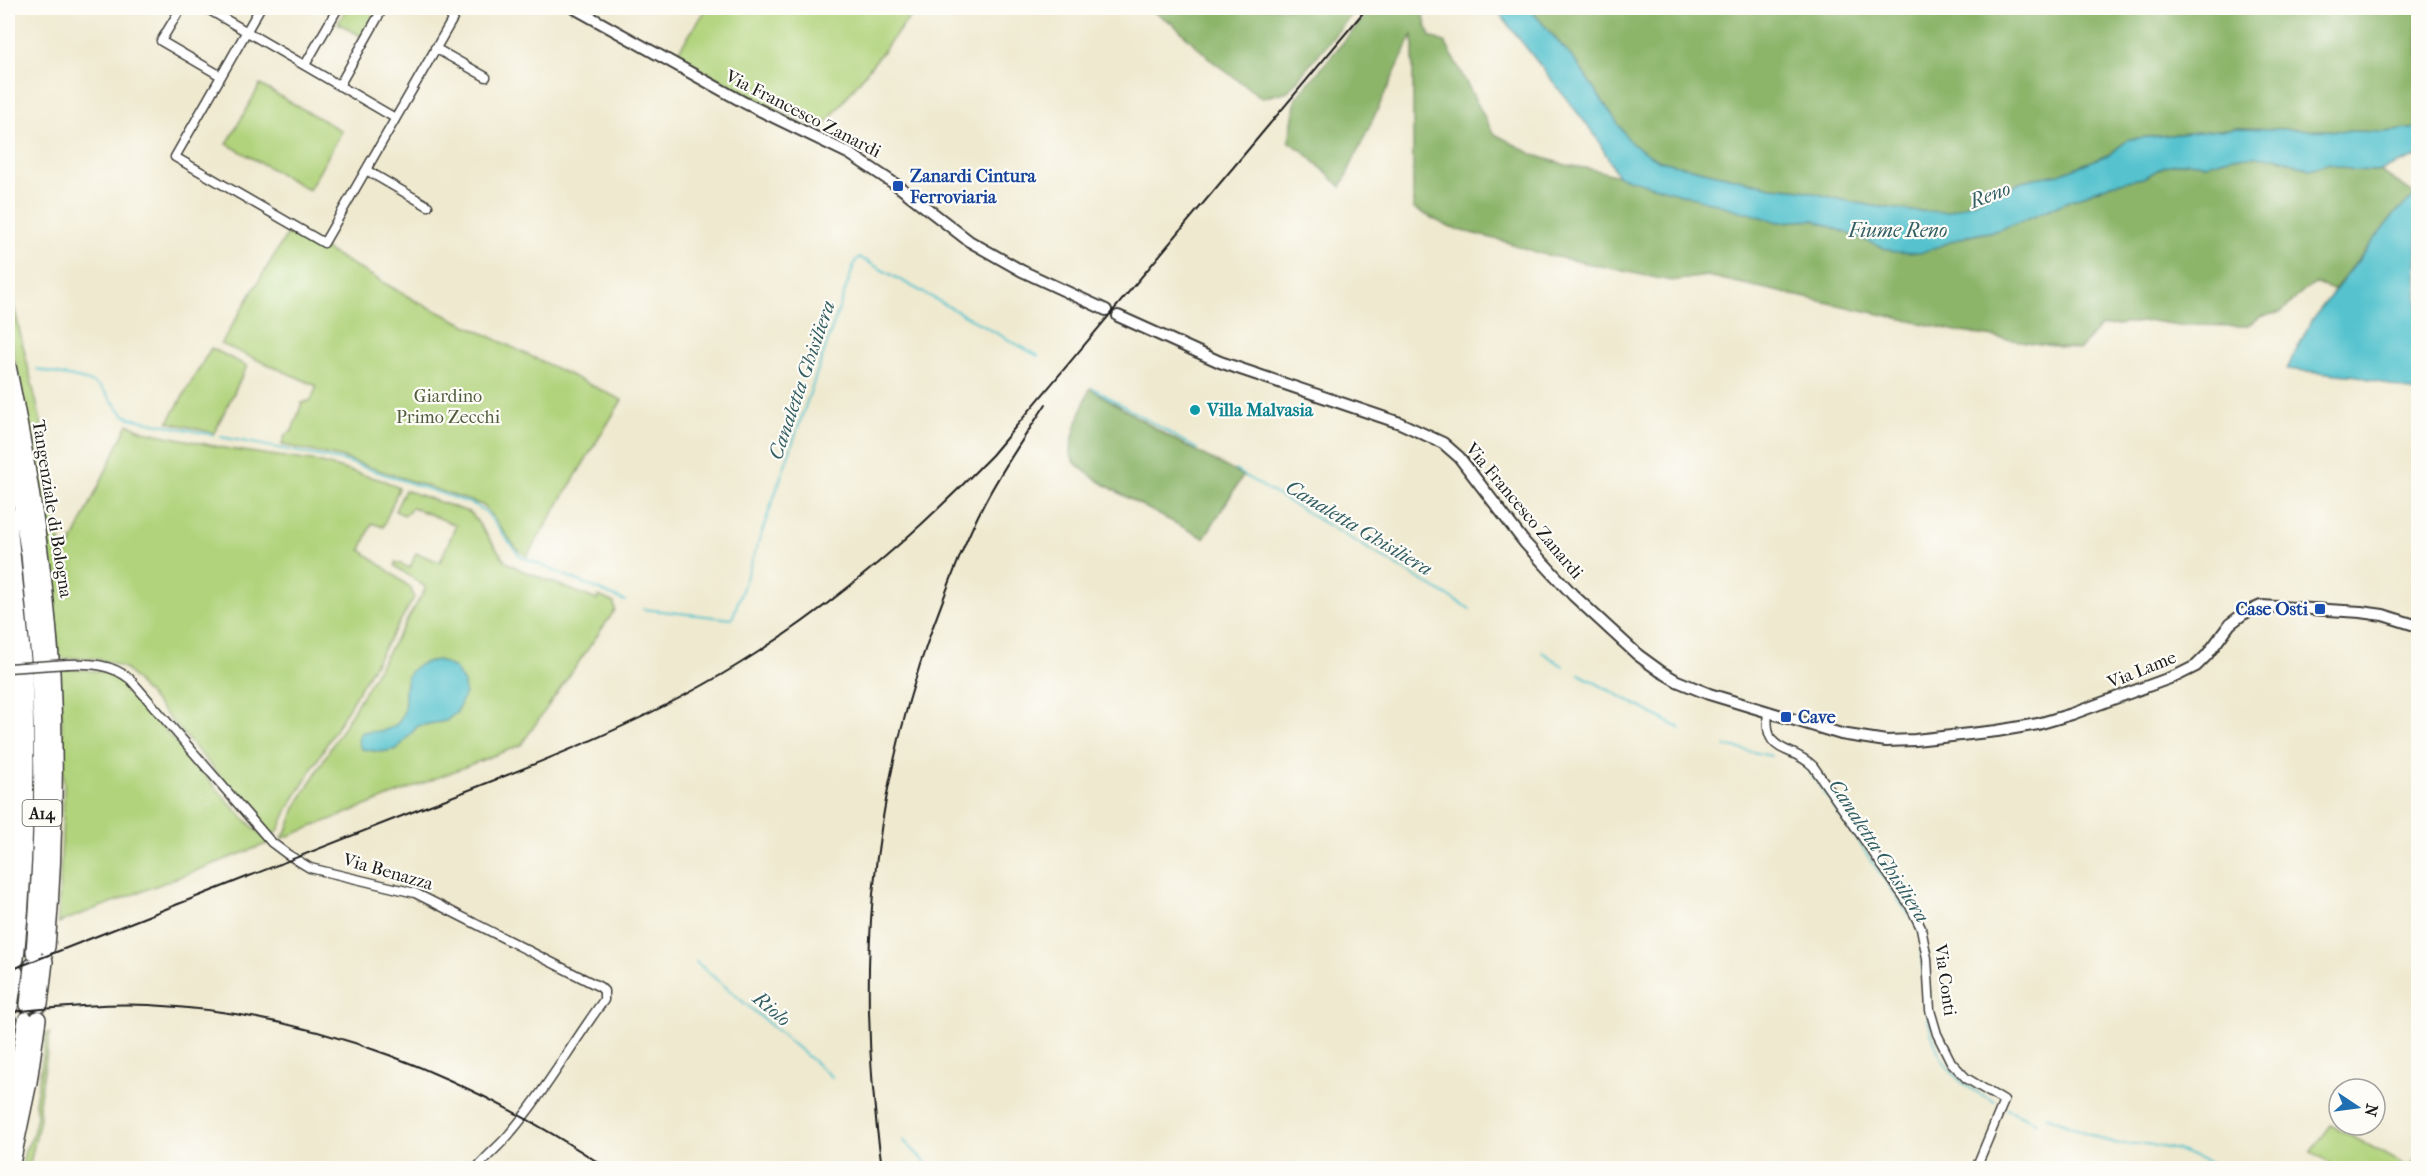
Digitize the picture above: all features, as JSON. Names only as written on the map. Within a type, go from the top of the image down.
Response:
[{"type":"highway","name":"Tangenziale di Bologna","points":[[8,366],[36,520],[28,667],[14,790],[8,921]]},
{"type":"highway","name":"A14","points":[[8,425],[29,555],[27,789],[22,890],[9,1018]]},
{"type":"highway","name":"A14","points":[[8,513],[28,667]]},
{"type":"highway","name":"Tangenziale di Bologna","points":[[8,623],[28,667],[54,785],[51,887],[33,1012],[29,1082],[11,1168]]},
{"type":"highway","points":[[8,1125],[33,1012]]},
{"type":"street","points":[[181,8],[161,41],[221,76]]},
{"type":"street","points":[[206,8],[395,118]]},
{"type":"street","points":[[260,8],[175,157],[324,243],[459,8]]},
{"type":"street","points":[[305,65],[338,8]]},
{"type":"street","points":[[339,86],[383,8]]},
{"type":"street","name":"Via Francesco Zanardi","points":[[574,8],[744,103],[850,154],[898,186],[969,241],[1014,267],[1106,310]]},
{"type":"street","points":[[435,48],[486,77]]},
{"type":"street","points":[[366,170],[428,206]]},
{"type":"street","name":"Via Francesco Zanardi","points":[[1118,316],[1220,363],[1400,423],[1443,442],[1459,457],[1526,543],[1573,595],[1638,655],[1677,681],[1709,694],[1841,734],[1886,741],[1997,731]]},
{"type":"street","name":"Via Lame","points":[[1997,731],[2038,724],[2072,714],[2178,675],[2196,666],[2230,624],[2243,614],[2262,606],[2361,612],[2384,615],[2418,626]]},
{"type":"street","name":"Via Benazza","points":[[28,667],[94,664],[108,667],[130,678],[272,842],[300,863],[310,868],[415,893],[604,991],[604,1000],[572,1044],[554,1074],[511,1132],[477,1168]]},
{"type":"street","name":"Via Conti","points":[[1768,711],[1767,726],[1770,737],[1780,748],[1806,759],[1813,766],[1909,904],[1921,928],[1927,958],[1930,1010],[1937,1034],[1951,1062],[1966,1078],[2004,1101],[1976,1168]]},
{"type":"green space","points":[[347,8],[381,8],[364,38],[338,23]]},
{"type":"green space","points":[[707,8],[917,8],[820,131],[747,95],[676,55]]},
{"type":"green space","points":[[1147,8],[1357,8],[1288,91],[1262,98],[1212,61],[1172,23]]},
{"type":"green space","points":[[1372,8],[1421,8],[1430,37],[1445,42],[1493,133],[1534,155],[1566,165],[1655,185],[1779,222],[1814,220],[1895,252],[1999,230],[2111,184],[2143,178],[2165,166],[2187,162],[2206,164],[2233,157],[2276,157],[2310,169],[2329,163],[2353,170],[2380,171],[2417,195],[2396,212],[2334,290],[2315,284],[2304,290],[2282,312],[2260,317],[2248,326],[2178,325],[2152,321],[2099,327],[2079,350],[1961,332],[1707,276],[1671,281],[1538,253],[1503,241],[1451,228],[1413,208],[1413,34],[1341,187],[1303,151],[1289,142],[1296,98]]},
{"type":"green space","points":[[1529,8],[2418,8],[2418,128],[2385,132],[2239,128],[2129,139],[2110,154],[2059,175],[2029,179],[1948,212],[1911,211],[1842,200],[1802,190],[1772,187],[1657,160],[1631,144],[1576,62]]},
{"type":"green space","points":[[260,85],[342,131],[309,190],[227,144]]},
{"type":"green space","name":"Giardino Primo Zecchi","points":[[290,229],[414,300],[622,400],[527,556],[516,548],[482,505],[340,457],[282,445],[285,435],[292,431],[302,403],[311,400],[317,386],[221,344]]},
{"type":"green space","points":[[8,282],[42,426],[63,561],[128,424],[143,431],[229,449],[318,462],[385,481],[399,488],[383,527],[372,523],[361,550],[411,588],[414,598],[288,809],[278,831],[272,835],[126,669],[93,659],[59,659],[43,504],[34,449],[8,330]]},
{"type":"green space","points":[[211,348],[247,366],[214,433],[168,422]]},
{"type":"green space","points":[[1090,388],[1161,432],[1243,476],[1204,538],[1110,488],[1078,466],[1072,458],[1072,443]]},
{"type":"green space","points":[[405,490],[471,513],[506,562],[597,600],[599,596],[614,603],[615,610],[521,745],[281,839],[288,829],[295,808],[425,590],[425,587],[395,566],[396,562],[410,568],[416,553],[440,562],[456,525],[412,507],[404,515],[395,511]]},
{"type":"green space","points":[[72,669],[107,672],[121,680],[232,806],[269,843],[58,923],[64,792],[60,671]]},
{"type":"green space","points":[[47,1033],[50,1033],[39,1103],[40,1119],[29,1168],[22,1168],[25,1150],[32,1138],[37,1116],[35,1103]]},
{"type":"green space","points":[[2327,1130],[2327,1137],[2353,1137],[2409,1167],[2418,1156],[2418,1168],[2336,1168],[2311,1152]]},
{"type":"water","name":"Fiume Reno","points":[[1495,8],[1529,8],[1576,62],[1631,143],[1657,160],[1772,187],[1802,190],[1874,206],[1911,211],[1948,212],[2029,179],[2059,174],[2110,154],[2129,139],[2239,128],[2385,132],[2418,128],[2418,156],[2380,171],[2353,170],[2329,163],[2310,169],[2276,157],[2233,157],[2206,164],[2187,162],[2165,166],[2143,178],[2111,184],[1999,230],[1967,236],[1920,253],[1894,252],[1814,220],[1779,222],[1618,176],[1595,135]]},
{"type":"water","points":[[2417,195],[2418,393],[2358,376],[2287,369],[2311,321],[2396,212]]},
{"type":"water","points":[[438,660],[455,668],[464,683],[465,693],[457,712],[446,721],[418,726],[397,749],[381,752],[362,749],[358,740],[362,732],[386,730],[401,719],[407,679],[412,670],[421,664]]},
{"type":"waterway","name":"Canaletta Ghisiliera","points":[[643,609],[732,619],[855,262],[859,257],[1038,356]]},
{"type":"waterway","name":"Canaletta Ghisiliera","points":[[37,369],[97,385],[120,411],[130,418],[213,435]]},
{"type":"waterway","name":"Canaletta Ghisiliera","points":[[1093,388],[1197,449]]},
{"type":"waterway","name":"Canaletta Ghisiliera","points":[[221,437],[345,461],[475,505],[486,512],[520,556],[625,601]]},
{"type":"waterway","name":"Canaletta Ghisiliera","points":[[1235,470],[1470,609]]},
{"type":"waterway","name":"Canaletta Ghisiliera","points":[[1542,652],[1563,666]]},
{"type":"waterway","name":"Canaletta Ghisiliera","points":[[1579,674],[1681,729]]},
{"type":"waterway","name":"Canaletta Ghisiliera","points":[[1725,746],[1771,756]]},
{"type":"waterway","name":"Canaletta Ghisiliera","points":[[1808,769],[1912,919]]},
{"type":"waterway","name":"Canaletta Ghisiliera","points":[[1921,950],[1929,1022],[1940,1055],[1963,1083],[1995,1102]]},
{"type":"waterway","name":"Riolo","points":[[696,962],[832,1077]]},
{"type":"waterway","name":"Canaletta Ghisiliera","points":[[2007,1109],[2036,1122]]},
{"type":"waterway","name":"Canaletta Ghisiliera","points":[[2046,1116],[2104,1140],[2119,1144],[2147,1144],[2177,1150],[2222,1168]]},
{"type":"waterway","name":"Riolo","points":[[903,1140],[931,1168]]},
{"type":"railway","points":[[8,971],[585,743],[672,702],[714,679],[819,610],[880,562],[992,455],[1367,8]]},
{"type":"railway","points":[[882,1168],[869,1030],[869,962],[873,895],[881,829],[893,763],[910,696],[932,629],[976,519],[1014,453],[1046,404]]},
{"type":"railway","points":[[8,1012],[96,1005],[149,1005],[211,1011],[272,1021],[331,1036],[389,1055],[445,1078],[500,1105],[607,1168]]},
{"type":"place","name":"Zanardi Cintura Ferroviaria","points":[[898,186]]},
{"type":"place","name":"Villa Malvasia","points":[[1195,410]]},
{"type":"place","name":"Case Osti","points":[[2320,609]]},
{"type":"place","name":"Cave","points":[[1786,717]]},
{"type":"water label","name":"Reno","points":[[1990,195]]}]
